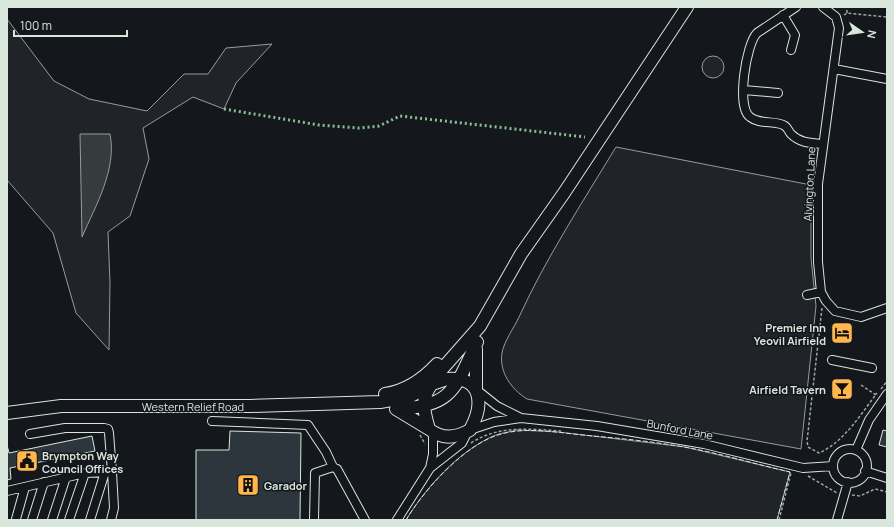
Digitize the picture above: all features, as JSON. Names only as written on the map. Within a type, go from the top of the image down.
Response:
[{"type":"highway","points":[[431,430],[423,407],[426,393],[430,385],[435,377],[480,326],[521,254],[564,193],[687,7]]},
{"type":"highway","points":[[360,402],[372,395],[399,391],[423,377],[445,357],[465,335],[477,316],[491,306]]},
{"type":"highway","points":[[469,430],[476,420],[479,410],[476,389],[477,342],[480,326]]},
{"type":"highway","points":[[396,409],[423,407],[444,398],[459,379],[477,342]]},
{"type":"highway","points":[[430,385],[447,379],[459,379],[464,380],[476,389]]},
{"type":"highway","name":"Western Relief Road","points":[[7,413],[61,406],[236,406],[380,402],[409,397],[430,385]]},
{"type":"highway","name":"Western Relief Road","points":[[380,402],[396,409],[442,437],[452,437],[469,430]]},
{"type":"street","points":[[796,7],[757,33],[752,38],[748,49],[744,90],[745,111],[750,117],[758,121],[785,126],[799,140],[822,144]]},
{"type":"street","points":[[823,7],[836,18]]},
{"type":"street","points":[[783,15],[795,35],[791,50]]},
{"type":"street","name":"Alvington Lane","points":[[836,18],[839,28],[822,144],[818,184],[818,262],[821,292],[826,301],[835,311],[861,317],[887,308]]},
{"type":"street","points":[[834,69],[887,79]]},
{"type":"street","points":[[744,90],[778,93]]},
{"type":"street","points":[[807,295],[821,292]]},
{"type":"street","points":[[832,360],[872,368]]},
{"type":"street","name":"Bunford Lane","points":[[476,389],[497,406],[521,418]]},
{"type":"street","points":[[856,450],[869,420],[887,394]]},
{"type":"street","name":"Bunford Lane","points":[[469,430],[494,422],[521,418],[634,431],[704,444],[803,468],[833,466]]},
{"type":"street","points":[[212,421],[308,425],[326,452],[333,467],[336,469],[365,520]]},
{"type":"street","points":[[30,434],[64,428],[104,428],[108,430],[108,472],[114,508],[110,520]]},
{"type":"street","points":[[430,468],[433,454],[431,430]]},
{"type":"street","points":[[397,520],[430,468],[462,443],[469,430]]},
{"type":"street","points":[[850,449],[856,450],[864,456],[866,466],[865,471],[858,480],[848,482],[836,475],[833,466],[836,456],[840,452],[850,449]]},
{"type":"street","points":[[314,520],[315,473],[333,467]]},
{"type":"street","points":[[865,471],[887,478]]},
{"type":"street","points":[[7,491],[85,473],[108,472]]},
{"type":"street","points":[[90,520],[108,472]]},
{"type":"street","points":[[69,520],[85,473]]},
{"type":"street","points":[[52,520],[66,477]]},
{"type":"street","points":[[32,520],[44,482]]},
{"type":"street","points":[[837,520],[848,482]]},
{"type":"street","points":[[7,516],[17,519],[25,487]]},
{"type":"path","points":[[847,7],[847,13]]},
{"type":"path","points":[[836,18],[847,13],[887,17]]},
{"type":"path","points":[[826,301],[822,308],[807,441],[808,447],[818,452],[824,450],[851,427],[887,381]]},
{"type":"path","points":[[861,385],[876,395]]},
{"type":"path","points":[[779,520],[792,470]]},
{"type":"path","points":[[845,495],[860,496],[875,490],[887,492]]},
{"type":"shaded area","points":[[7,19],[54,81],[89,99],[147,111],[184,74],[208,74],[226,48],[272,44],[236,83],[224,109],[193,97],[143,128],[149,159],[130,216],[108,232],[110,283],[109,350],[76,313],[53,233],[7,180]]},
{"type":"shaded area","points":[[713,56],[721,59],[724,67],[721,75],[713,78],[705,75],[702,67],[705,59]]},
{"type":"shaded area","points":[[80,134],[110,134],[111,147],[111,160],[104,187],[82,237]]},
{"type":"shaded area","points":[[616,147],[811,185],[811,258],[816,306],[801,449],[527,399],[511,385],[507,379],[502,367],[502,353],[507,339],[541,273],[577,210]]},
{"type":"shaded area","points":[[517,430],[559,432],[685,447],[790,472],[777,520],[406,520],[433,483],[467,451],[493,436]]},
{"type":"building","points":[[883,430],[887,431],[887,447],[879,445]]},
{"type":"building","name":"Garador","points":[[230,431],[301,433],[300,520],[196,520],[196,450],[229,450]]},
{"type":"building","name":"Brympton Way Council Offices","points":[[92,436],[95,451],[10,468],[11,479],[7,480],[7,445],[9,453]]},
{"type":"hedge","points":[[224,109],[319,125],[359,128],[379,126],[400,116],[585,137]]},
{"type":"fence","points":[[406,520],[433,483],[470,450],[495,436],[527,430],[633,440],[697,449],[790,472],[777,520]]},
{"type":"place","name":"Premier Inn Yeovil Airfield","points":[[842,333]]},
{"type":"place","name":"Airfield Tavern","points":[[842,389]]},
{"type":"place","name":"Brympton Way Council Offices","points":[[27,461]]},
{"type":"place","name":"Garador","points":[[248,485]]}]
